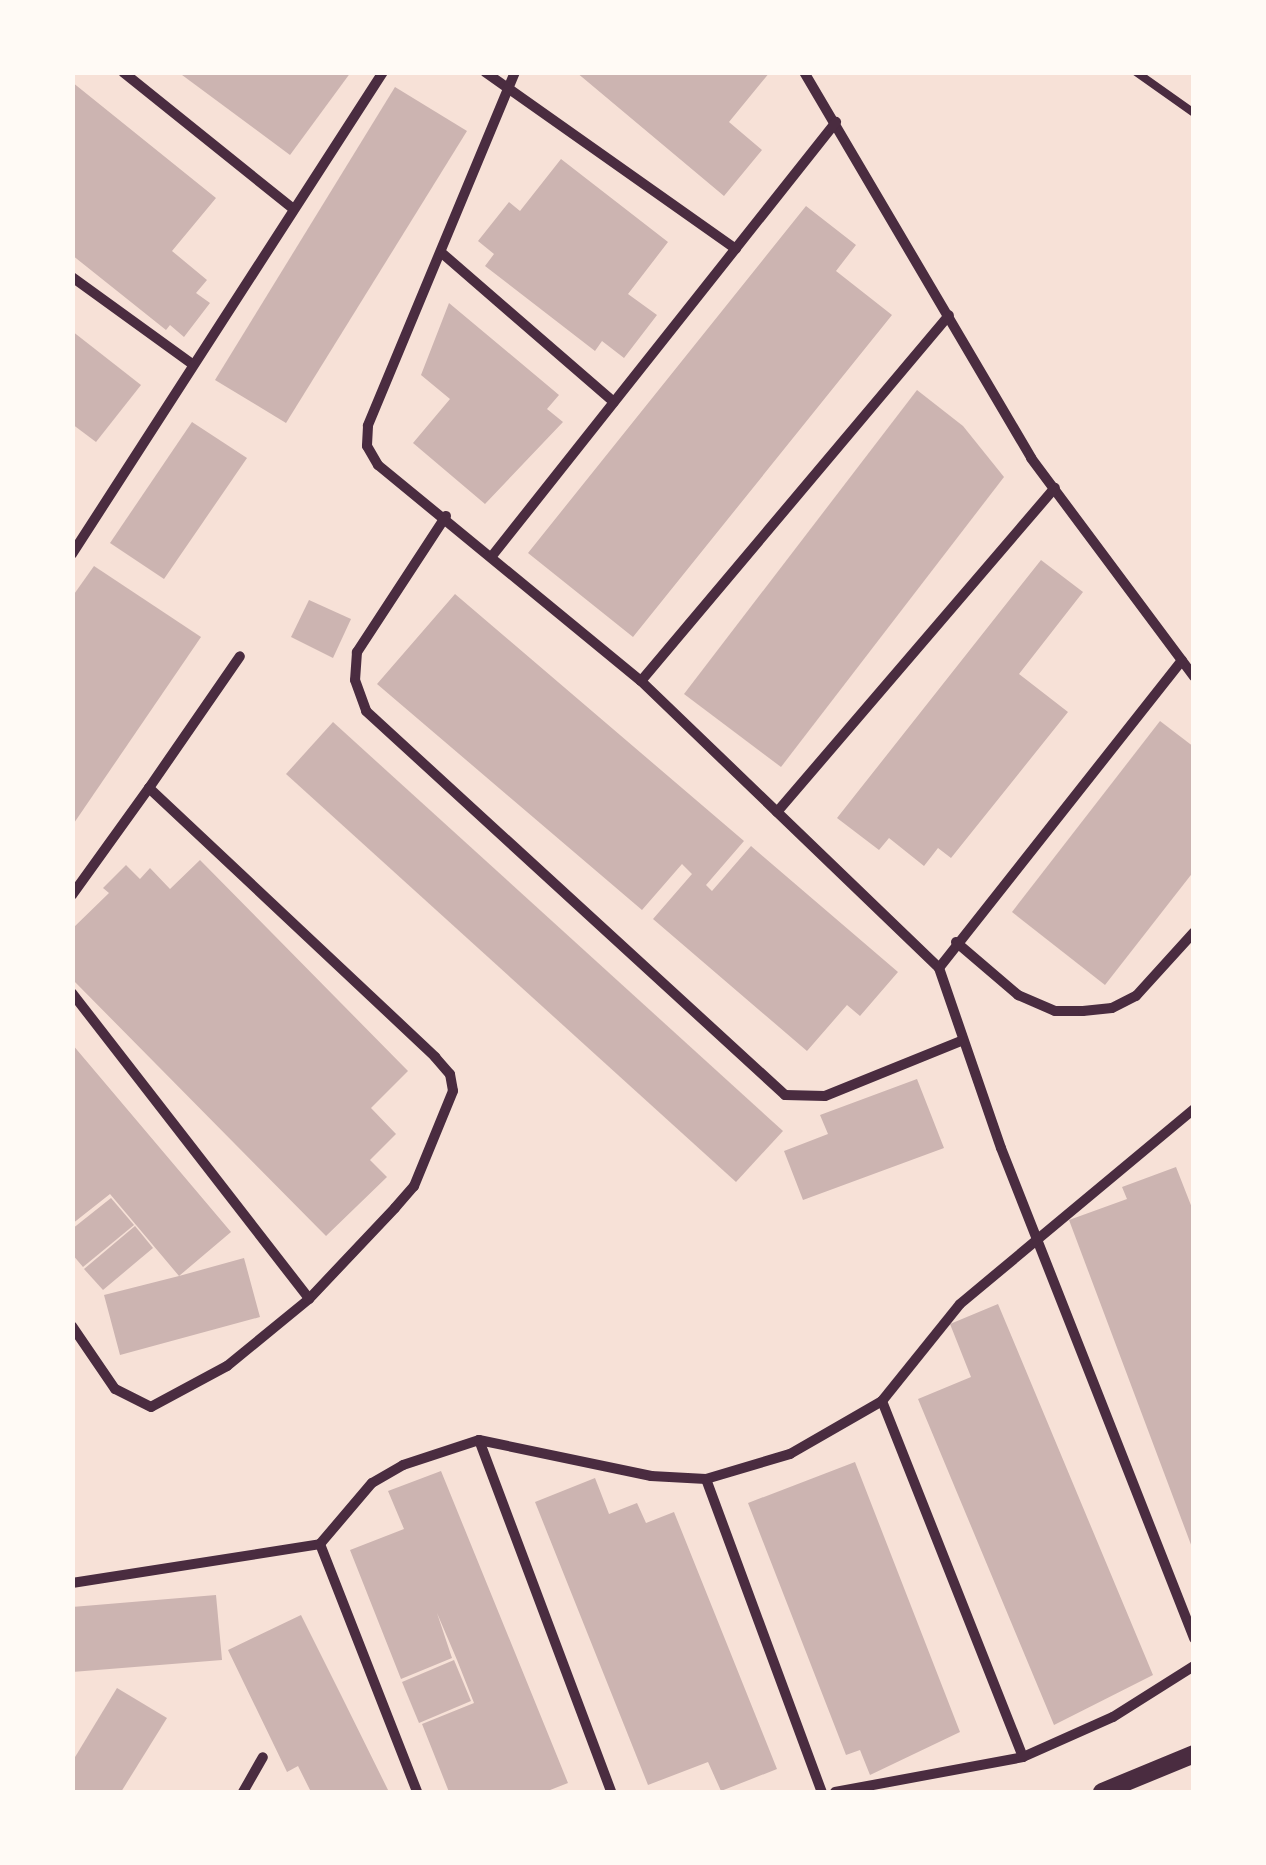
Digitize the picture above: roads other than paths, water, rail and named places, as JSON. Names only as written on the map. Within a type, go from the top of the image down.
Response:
[{"type":"street","points":[[123,72],[292,208]]},
{"type":"street","points":[[74,546],[383,72]]},
{"type":"street","points":[[486,72],[736,249]]},
{"type":"street","points":[[515,72],[443,254],[368,426],[368,446],[378,465],[446,516],[641,681],[939,968],[1037,1243],[1194,1638]]},
{"type":"street","points":[[804,72],[1055,488],[1194,677]]},
{"type":"street","points":[[492,556],[836,122]]},
{"type":"street","points":[[443,254],[614,402]]},
{"type":"street","points":[[72,277],[192,364]]},
{"type":"street","points":[[641,681],[949,316]]},
{"type":"street","points":[[777,812],[1055,488]]},
{"type":"street","points":[[446,516],[357,652],[355,680],[366,711],[785,1096],[825,1096],[962,1041]]},
{"type":"street","points":[[72,895],[240,656]]},
{"type":"street","points":[[939,968],[1182,660]]},
{"type":"street","points":[[72,1326],[115,1389],[151,1407],[226,1366],[308,1299],[414,1186],[453,1091],[450,1074],[149,788]]},
{"type":"street","points":[[956,942],[1018,995],[1055,1012],[1083,1012],[1112,1008],[1136,996],[1194,932]]},
{"type":"street","points":[[72,992],[308,1299]]},
{"type":"street","points":[[72,1583],[320,1544],[372,1483],[403,1465],[478,1440],[651,1476],[706,1479],[790,1454],[882,1401],[960,1304],[1194,1109]]},
{"type":"street","points":[[882,1401],[1023,1756]]},
{"type":"street","points":[[478,1440],[611,1792]]},
{"type":"street","points":[[706,1479],[822,1792]]},
{"type":"street","points":[[320,1544],[417,1792]]},
{"type":"street","points":[[835,1792],[1023,1756],[1113,1716],[1194,1666]]},
{"type":"street","points":[[1102,1792],[1194,1754]]},
{"type":"street","points":[[243,1792],[263,1757]]},
{"type":"lane","points":[[1136,72],[1194,113]]}]
